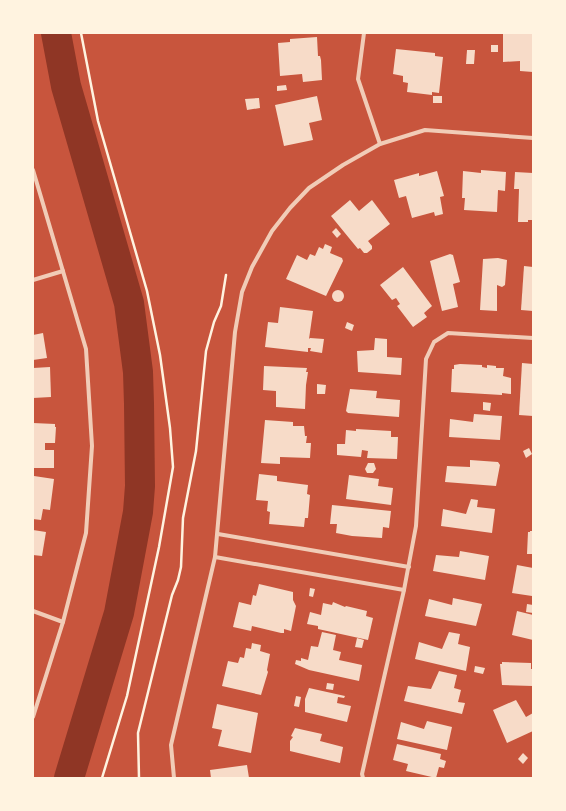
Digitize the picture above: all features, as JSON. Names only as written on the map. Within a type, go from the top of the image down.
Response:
[{"type":"street","points":[[364,33],[358,79],[380,144]]},
{"type":"street","points":[[174,778],[171,745],[215,557],[235,332],[242,292],[252,267],[272,231],[290,208],[309,188],[343,165],[380,144],[425,130],[533,138]]},
{"type":"street","points":[[33,170],[86,349],[92,446],[86,533],[63,622],[33,717]]},
{"type":"street","points":[[33,280],[63,271]]},
{"type":"street","points":[[362,778],[409,567],[416,526],[426,358],[434,342],[448,334],[533,338]]},
{"type":"street","points":[[218,534],[409,567]]},
{"type":"street","points":[[215,557],[404,590]]},
{"type":"street","points":[[33,611],[63,622]]},
{"type":"path","points":[[81,33],[98,121],[147,291],[156,334],[170,428],[173,467],[159,547],[127,696],[102,778]]},
{"type":"path","points":[[140,778],[138,733],[172,595],[178,580],[183,518],[196,451],[206,351],[214,322],[221,306],[226,276]]},
{"type":"building","points":[[503,33],[533,33],[533,72],[520,71],[520,61],[503,62]]},
{"type":"building","points":[[317,37],[318,56],[320,56],[321,60],[322,80],[303,82],[302,74],[280,76],[278,43],[290,42],[290,39]]},
{"type":"building","points":[[491,45],[498,45],[498,52],[491,52]]},
{"type":"building","points":[[396,49],[435,53],[435,56],[443,57],[439,93],[432,92],[432,95],[407,92],[408,83],[403,82],[403,76],[393,74]]},
{"type":"building","points":[[467,50],[475,50],[474,64],[466,64]]},
{"type":"building","points":[[286,85],[287,90],[277,91],[277,86]]},
{"type":"building","points":[[317,96],[322,120],[309,123],[313,140],[284,146],[275,105]]},
{"type":"building","points":[[433,96],[442,96],[442,103],[433,103]]},
{"type":"building","points":[[259,98],[260,108],[247,110],[245,99]]},
{"type":"building","points":[[481,170],[506,172],[505,191],[498,190],[497,212],[464,210],[465,198],[462,198],[463,171],[481,173]]},
{"type":"building","points":[[437,171],[444,196],[440,197],[443,214],[435,216],[434,212],[412,218],[406,196],[399,198],[394,180],[419,173],[419,176]]},
{"type":"building","points":[[515,172],[533,173],[533,220],[528,220],[528,222],[518,222],[519,189],[514,189]]},
{"type":"building","points":[[350,200],[359,211],[372,200],[390,224],[368,241],[372,246],[372,249],[367,253],[364,253],[360,248],[358,249],[331,216]]},
{"type":"building","points":[[336,228],[341,234],[337,238],[332,232]]},
{"type":"building","points":[[325,244],[332,247],[330,253],[342,258],[343,261],[326,296],[286,279],[297,255],[307,260],[310,254],[315,256],[319,247],[323,249]]},
{"type":"building","points":[[450,254],[453,255],[460,282],[453,284],[458,307],[442,311],[430,261]]},
{"type":"building","points":[[498,258],[507,260],[505,285],[502,287],[497,285],[497,311],[480,310],[483,259]]},
{"type":"building","points":[[524,266],[533,267],[533,311],[521,310]]},
{"type":"building","points":[[403,267],[432,306],[424,313],[427,317],[413,327],[397,306],[400,304],[396,298],[392,300],[380,285]]},
{"type":"building","points":[[338,290],[342,292],[344,296],[342,300],[338,302],[334,300],[332,296],[334,292]]},
{"type":"building","points":[[280,307],[313,311],[309,339],[324,339],[322,353],[310,351],[311,348],[308,348],[308,352],[265,347],[268,322],[278,323]]},
{"type":"building","points":[[347,322],[354,325],[352,331],[345,328]]},
{"type":"building","points":[[43,333],[47,358],[33,360],[33,335]]},
{"type":"building","points":[[375,338],[387,339],[387,357],[402,358],[401,375],[358,372],[357,351],[374,350]]},
{"type":"building","points":[[522,363],[533,364],[533,416],[519,415]]},
{"type":"building","points":[[454,365],[482,365],[482,367],[487,368],[487,365],[496,366],[496,368],[504,368],[503,376],[511,378],[511,394],[502,393],[502,395],[451,392],[452,369],[454,369]]},
{"type":"building","points":[[264,366],[307,368],[305,409],[276,407],[276,391],[263,390]]},
{"type":"building","points":[[50,367],[51,397],[33,398],[33,368]]},
{"type":"building","points":[[317,384],[326,385],[325,394],[317,394]]},
{"type":"building","points":[[350,389],[377,391],[376,398],[400,400],[399,417],[348,413],[346,411]]},
{"type":"building","points":[[483,402],[491,403],[490,411],[483,410]]},
{"type":"building","points":[[474,414],[502,416],[500,440],[449,437],[450,419],[473,422]]},
{"type":"building","points":[[265,420],[293,422],[293,426],[304,426],[305,436],[307,436],[306,443],[311,443],[310,458],[280,457],[280,464],[261,463]]},
{"type":"building","points":[[33,423],[55,424],[55,443],[45,443],[45,450],[54,450],[54,468],[33,468]]},
{"type":"building","points":[[356,429],[391,431],[391,437],[398,437],[397,459],[367,458],[368,451],[362,450],[361,457],[337,455],[337,444],[345,444],[346,430],[356,431]]},
{"type":"building","points":[[529,448],[532,454],[526,458],[523,451]]},
{"type":"building","points":[[470,460],[498,462],[500,465],[496,486],[445,482],[447,466],[470,467]]},
{"type":"building","points":[[368,463],[374,463],[376,469],[373,473],[367,473],[365,469]]},
{"type":"building","points":[[259,474],[277,476],[277,481],[308,485],[307,494],[310,495],[308,518],[305,518],[304,527],[269,524],[270,512],[267,511],[268,501],[256,500]]},
{"type":"building","points":[[349,475],[379,479],[378,486],[393,488],[391,505],[346,499]]},
{"type":"building","points":[[34,476],[54,479],[50,510],[43,509],[41,520],[33,519]]},
{"type":"building","points":[[471,499],[478,500],[477,507],[495,509],[492,533],[441,526],[443,509],[466,514]]},
{"type":"building","points":[[332,505],[391,511],[389,528],[383,527],[382,538],[352,536],[336,533],[337,524],[330,524]]},
{"type":"building","points":[[33,530],[46,532],[42,556],[33,555]]},
{"type":"building","points":[[533,531],[533,554],[527,554],[528,532]]},
{"type":"building","points":[[460,551],[489,556],[485,580],[433,571],[436,555],[459,557]]},
{"type":"building","points":[[517,565],[533,568],[532,596],[512,593]]},
{"type":"building","points":[[259,584],[293,592],[293,600],[296,606],[291,631],[284,629],[284,633],[281,633],[252,626],[251,631],[233,627],[239,602],[251,605],[253,595],[256,596]]},
{"type":"building","points":[[310,588],[315,589],[313,597],[309,596]]},
{"type":"building","points":[[453,598],[482,604],[476,626],[425,616],[429,599],[452,605]]},
{"type":"building","points":[[333,602],[345,607],[367,611],[366,616],[373,618],[368,640],[318,629],[318,626],[307,624],[310,612],[321,615],[323,603],[332,605]]},
{"type":"building","points":[[527,604],[533,605],[533,613],[526,612]]},
{"type":"building","points":[[517,611],[533,615],[533,640],[512,635]]},
{"type":"building","points":[[322,632],[336,635],[333,650],[341,652],[339,660],[362,665],[359,681],[309,670],[295,664],[296,660],[301,661],[301,658],[308,660],[311,646],[318,647]]},
{"type":"building","points":[[449,632],[460,634],[458,644],[470,647],[466,671],[415,659],[419,642],[442,649]]},
{"type":"building","points":[[357,638],[364,640],[362,648],[355,647]]},
{"type":"building","points":[[252,643],[261,645],[260,651],[270,654],[267,670],[268,672],[261,695],[222,686],[228,661],[238,663],[240,657],[244,658],[246,648],[251,649]]},
{"type":"building","points":[[502,662],[531,663],[531,669],[533,669],[533,686],[502,685],[500,664],[502,664]]},
{"type":"building","points":[[475,666],[485,668],[483,674],[474,672]]},
{"type":"building","points":[[439,671],[457,675],[454,688],[461,690],[458,702],[465,703],[462,714],[404,701],[408,686],[431,689]]},
{"type":"building","points":[[327,683],[334,684],[333,690],[326,689]]},
{"type":"building","points":[[309,688],[345,696],[344,698],[338,697],[337,703],[351,706],[347,722],[305,712],[305,699]]},
{"type":"building","points":[[296,696],[301,697],[299,707],[294,706]]},
{"type":"building","points":[[516,700],[526,717],[533,713],[533,731],[507,743],[493,710]]},
{"type":"building","points":[[217,704],[258,713],[251,753],[218,746],[222,730],[212,728]]},
{"type":"building","points":[[427,721],[452,727],[447,750],[397,739],[401,722],[424,729]]},
{"type":"building","points":[[295,728],[322,734],[320,741],[343,747],[340,763],[290,751],[290,741],[293,737],[291,736]]},
{"type":"building","points":[[397,744],[441,754],[440,759],[446,761],[444,768],[439,767],[436,778],[406,771],[408,764],[393,760]]},
{"type":"building","points":[[523,753],[528,758],[523,764],[518,759]]},
{"type":"building","points":[[247,765],[249,778],[211,778],[210,770]]},
{"type":"waterway","points":[[56,33],[66,86],[129,303],[138,372],[139,404],[140,486],[138,512],[119,613],[69,778]]}]
